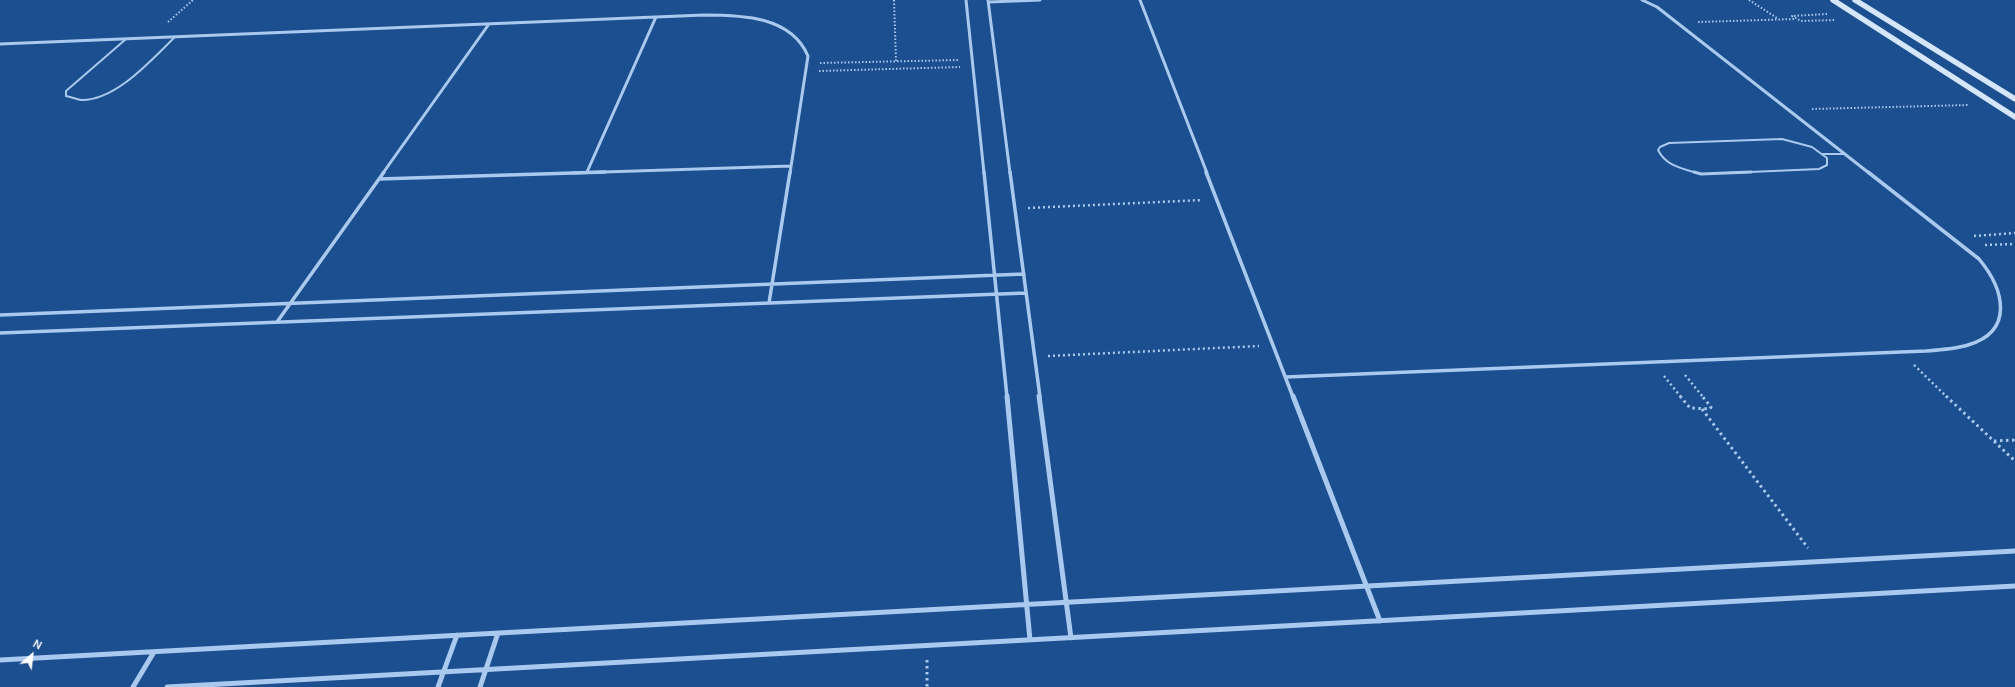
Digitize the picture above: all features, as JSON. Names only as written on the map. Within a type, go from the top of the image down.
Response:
[{"type":"street","points":[[966,0],[997,294],[1030,640]]},
{"type":"street","points":[[1040,0],[989,1],[1071,638]]},
{"type":"street","points":[[1140,0],[1380,621]]},
{"type":"street","points":[[1642,0],[1657,7],[1962,246],[1992,272],[2001,286]]},
{"type":"street","points":[[1833,0],[2015,117]]},
{"type":"street","points":[[1855,0],[2015,99]]},
{"type":"street","points":[[0,44],[719,15],[747,18],[771,23],[798,37],[806,50],[807,64],[769,303]]},
{"type":"street","points":[[587,172],[656,17]]},
{"type":"street","points":[[277,322],[489,24]]},
{"type":"street","points":[[379,179],[791,166]]},
{"type":"street","points":[[0,315],[1024,274]]},
{"type":"street","points":[[0,333],[1026,293]]},
{"type":"street","points":[[1286,376],[1950,349],[1970,345],[1986,339],[1998,331]]},
{"type":"street","points":[[0,660],[2015,551]]},
{"type":"street","points":[[167,687],[2015,586]]},
{"type":"street","points":[[480,687],[498,633]]},
{"type":"street","points":[[438,687],[457,635]]},
{"type":"street","points":[[133,687],[154,652]]},
{"type":"lane","points":[[126,39],[66,91],[66,96],[83,99],[114,91],[175,37]]},
{"type":"lane","points":[[1823,154],[1827,158],[1827,165],[1819,169],[1701,174],[1673,166],[1662,158],[1658,150],[1660,147],[1669,143],[1782,139],[1805,144],[1823,154],[1845,154]]},
{"type":"path","points":[[150,38],[193,0]]},
{"type":"path","points":[[894,0],[896,61]]},
{"type":"path","points":[[1749,0],[1778,19]]},
{"type":"path","points":[[1796,19],[1792,16],[1853,13]]},
{"type":"path","points":[[1676,22],[1778,19],[1796,19],[1801,21],[1862,19]]},
{"type":"path","points":[[807,64],[973,60]]},
{"type":"path","points":[[806,71],[974,67]]},
{"type":"path","points":[[1789,110],[1996,105]]},
{"type":"path","points":[[1016,208],[1217,199]]},
{"type":"path","points":[[1950,237],[2015,233]]},
{"type":"path","points":[[1962,246],[2015,244]]},
{"type":"path","points":[[1035,357],[1273,345]]},
{"type":"path","points":[[1899,352],[2015,461]]},
{"type":"path","points":[[1652,362],[1688,406],[1693,409],[1711,407],[1672,361]]},
{"type":"path","points":[[1702,409],[1818,561]]},
{"type":"path","points":[[1993,441],[2015,440]]},
{"type":"path","points":[[927,646],[927,687]]}]
